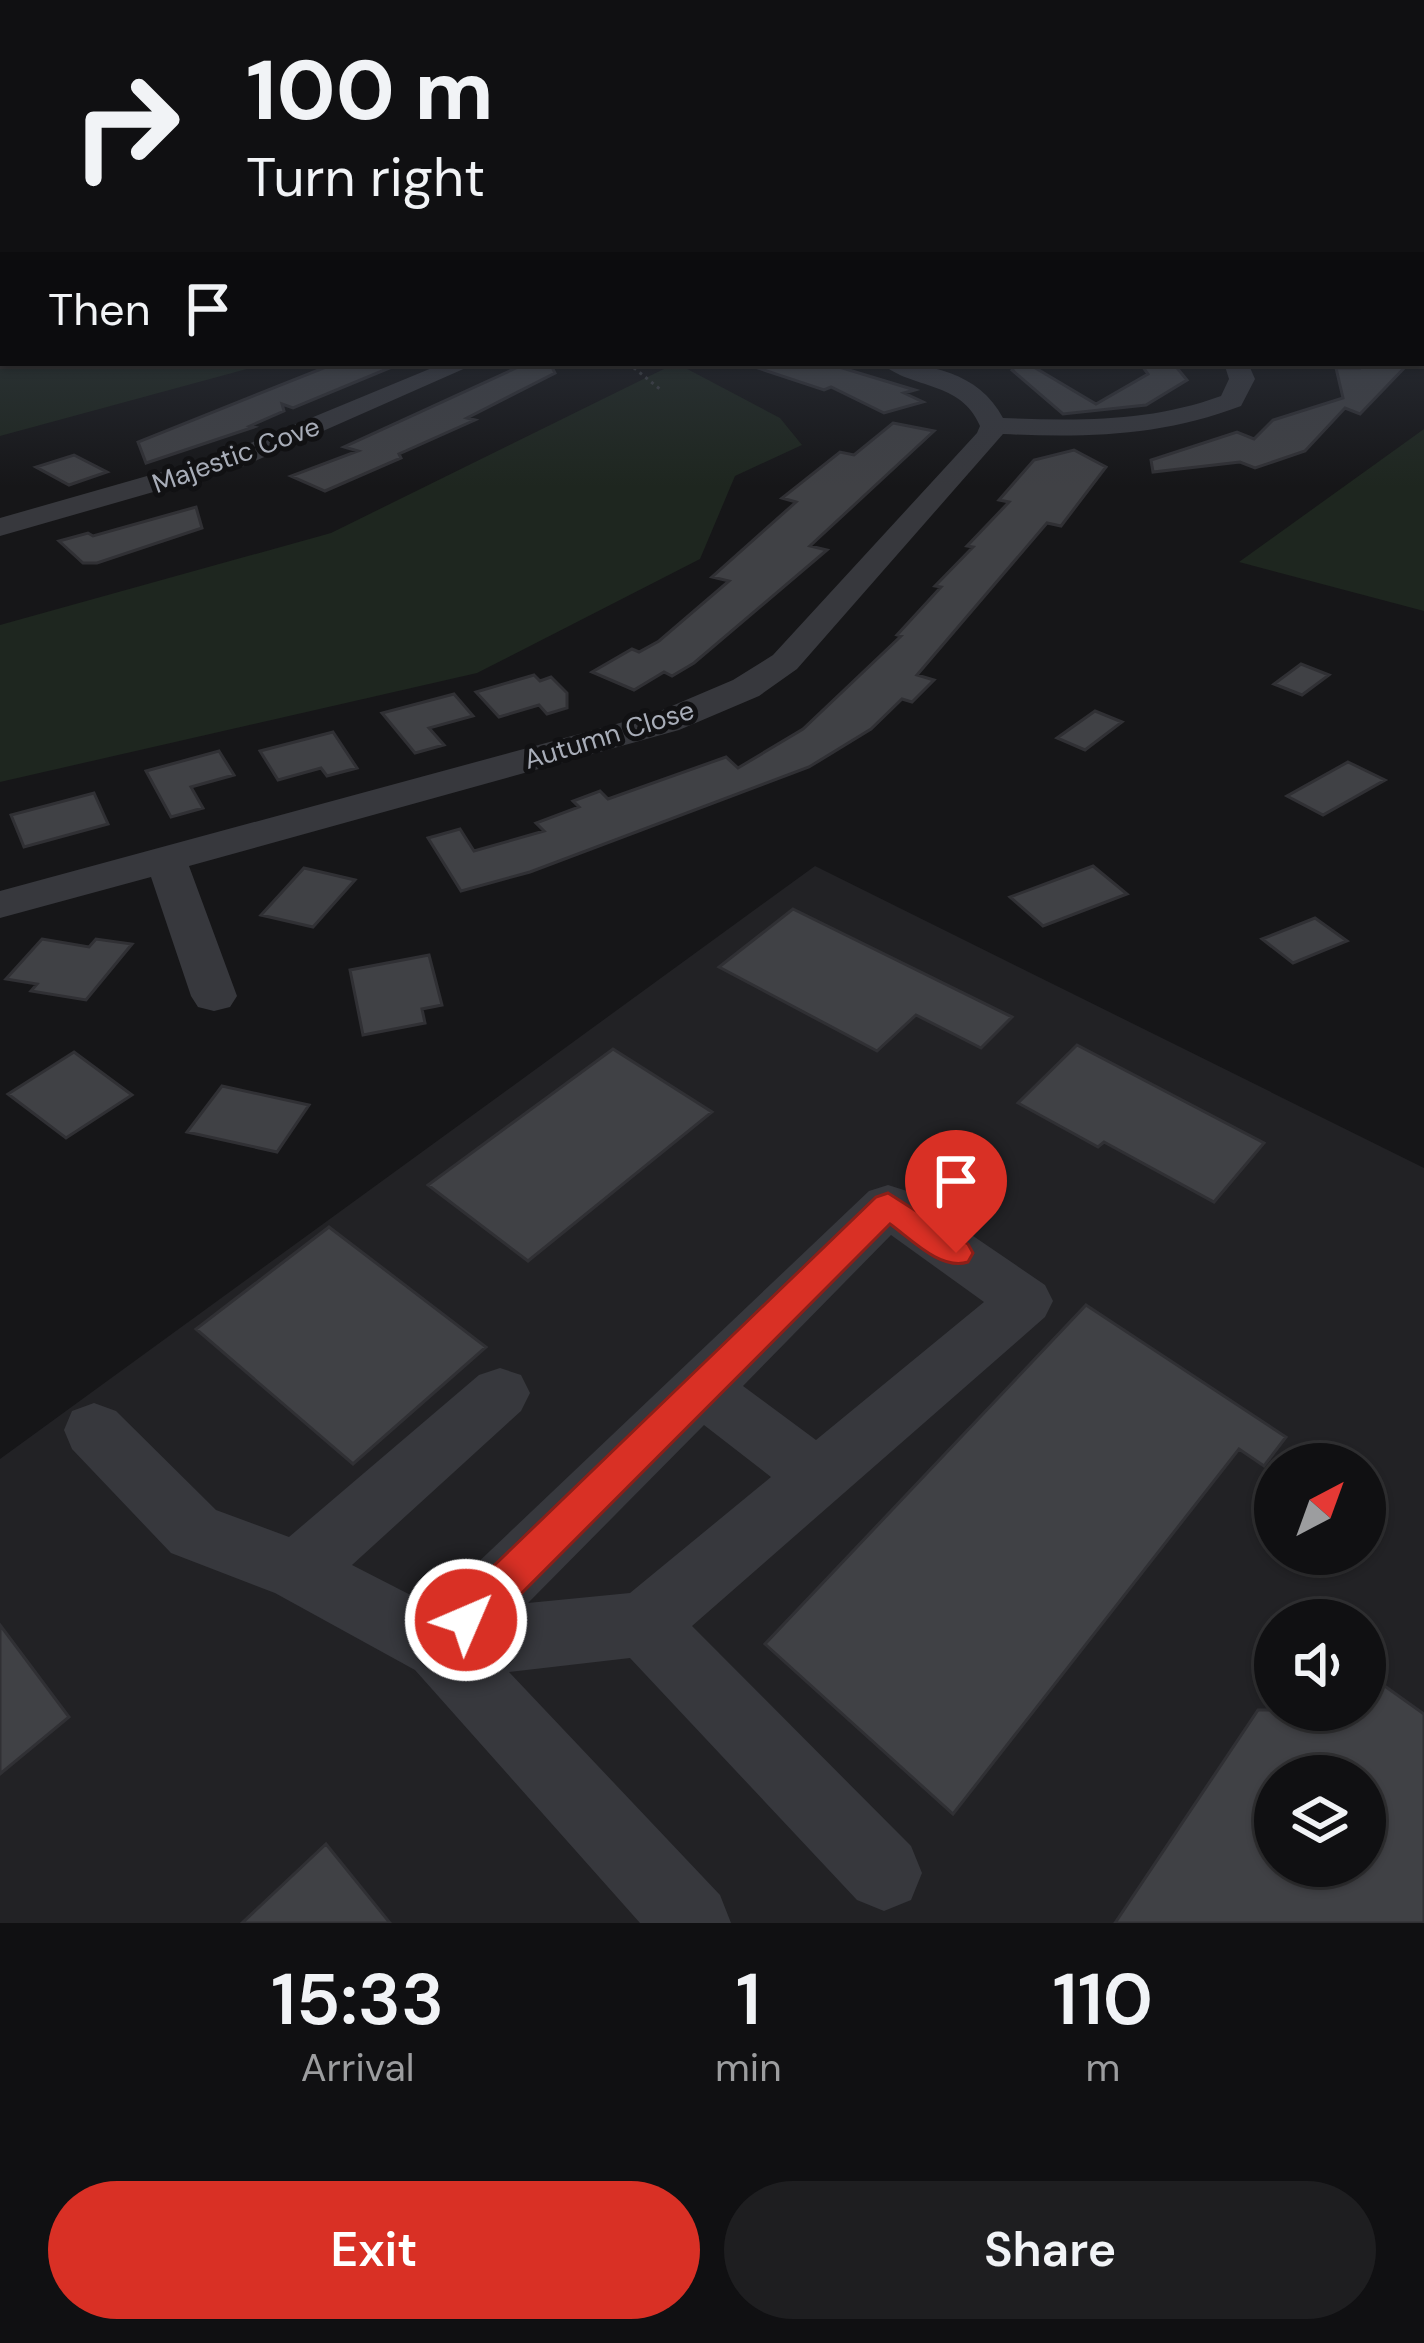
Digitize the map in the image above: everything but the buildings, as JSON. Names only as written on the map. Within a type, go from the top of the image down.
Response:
[{"type":"street","name":"Majestic Cove","points":[[0,527],[234,460],[458,366]]},
{"type":"street","points":[[901,366],[963,389],[985,406],[993,426],[1144,428],[1192,418],[1232,401],[1242,379],[1237,366]]},
{"type":"street","name":"Autumn Close","points":[[0,904],[666,722],[746,688],[785,662],[993,426]]},
{"type":"street","points":[[166,860],[214,996]]},
{"type":"street","points":[[888,1205],[1025,1301],[644,1624],[440,1646],[888,1205]]},
{"type":"street","points":[[699,1388],[818,1477]]},
{"type":"street","points":[[298,1571],[500,1393]]},
{"type":"street","points":[[94,1430],[194,1532],[298,1571],[440,1646],[692,1923]]},
{"type":"street","points":[[644,1624],[884,1873]]},
{"type":"path","points":[[632,366],[661,390]]},
{"type":"shaded area","points":[[0,366],[258,366],[0,436]]},
{"type":"shaded area","points":[[670,366],[682,366],[780,418],[802,445],[735,476],[700,559],[477,673],[0,782],[0,625],[331,533]]},
{"type":"shaded area","points":[[1424,429],[1424,611],[1239,562]]},
{"type":"shaded area","points":[[815,866],[1424,1168],[1424,1923],[0,1923],[0,1459]]},
{"type":"route","points":[[466,1620],[888,1205],[956,1253]]}]
